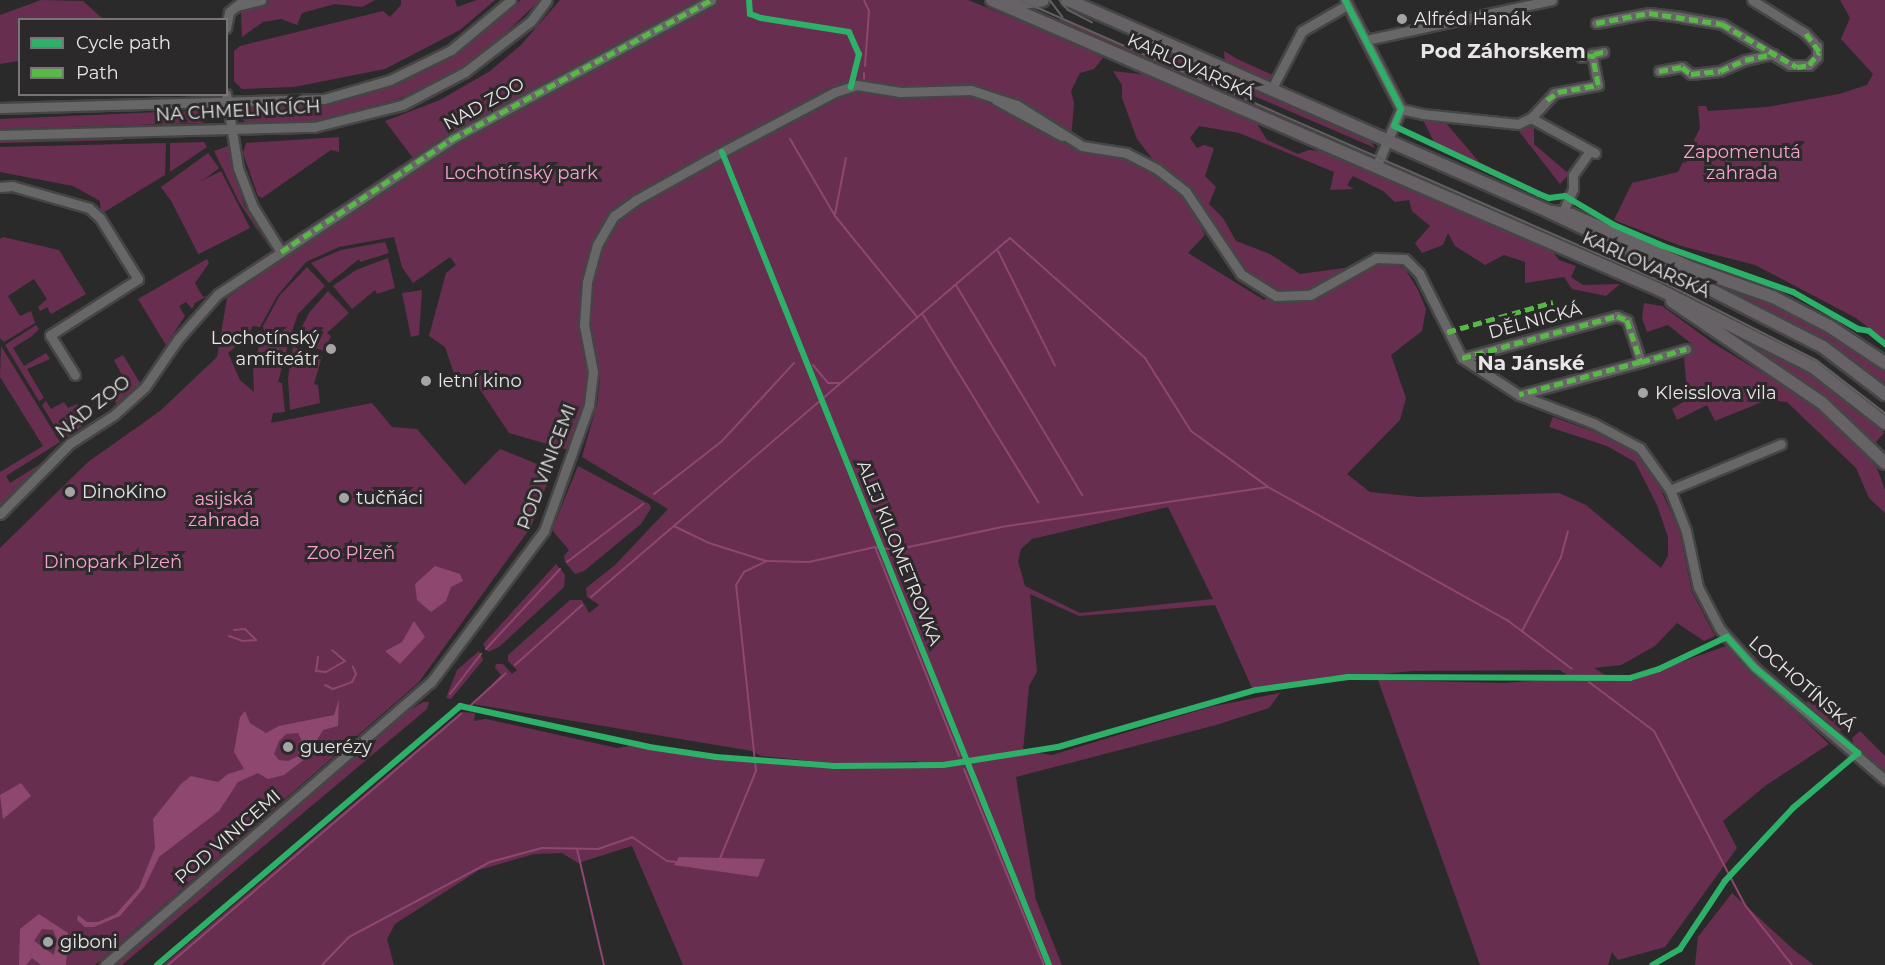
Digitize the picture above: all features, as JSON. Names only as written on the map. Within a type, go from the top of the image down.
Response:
[{"type":"main road","name":"KARLOVARSKÁ","points":[[1068,0],[1083,4],[1271,90],[1548,211],[1823,347],[1885,394]]},
{"type":"main road","points":[[997,2],[1040,1],[1052,27]]},
{"type":"main road","name":"KARLOVARSKÁ","points":[[997,2],[1658,289],[1813,367],[1885,423]]},
{"type":"main road","points":[[1548,211],[1572,215],[1694,269],[1773,297],[1829,326],[1885,363]]},
{"type":"main road","points":[[1658,289],[1708,329],[1814,397],[1885,463]]},
{"type":"street","points":[[228,22],[233,6],[243,0]]},
{"type":"street","points":[[233,6],[261,0]]},
{"type":"street","name":"NA CHMELNICÍCH","points":[[0,108],[226,99],[324,99],[390,80],[451,50],[511,0]]},
{"type":"street","name":"NA CHMELNICÍCH","points":[[0,135],[315,127],[402,105],[465,72],[499,49],[531,21],[547,0]]},
{"type":"street","name":"NAD ZOO","points":[[0,514],[69,444],[114,415],[145,387],[178,339],[218,294],[452,139],[711,0]]},
{"type":"street","points":[[1366,40],[1552,0]]},
{"type":"street","points":[[1596,23],[1649,14],[1722,24],[1790,65],[1802,67],[1817,57],[1817,46],[1785,16],[1752,0]]},
{"type":"street","points":[[1271,90],[1302,31],[1346,2],[1401,109]]},
{"type":"street","points":[[1581,57],[1603,52]]},
{"type":"street","points":[[1401,109],[1507,125],[1531,118],[1554,93],[1598,85],[1592,54]]},
{"type":"street","points":[[1659,70],[1682,67],[1691,74],[1720,71],[1745,60],[1773,54]]},
{"type":"street","name":"POD VINICEMI","points":[[105,965],[431,682],[544,531],[587,415],[593,372],[584,325],[587,282],[597,245],[614,216],[636,200],[835,92],[857,85],[900,92],[970,90],[1017,105],[1064,137],[1092,149],[1126,153],[1157,169],[1186,192],[1241,274],[1276,296],[1310,295],[1376,258],[1396,256],[1419,273],[1462,358]]},
{"type":"street","points":[[226,99],[238,168],[253,207],[281,252]]},
{"type":"street","points":[[1376,167],[1401,109]]},
{"type":"street","points":[[1531,118],[1592,152],[1573,175],[1574,189],[1565,207]]},
{"type":"street","points":[[0,187],[12,186],[89,208],[100,218],[138,279],[50,335],[75,375]]},
{"type":"street","name":"DĚLNICKÁ","points":[[1462,358],[1617,316],[1627,320],[1641,362]]},
{"type":"street","points":[[1519,395],[1686,349]]},
{"type":"street","name":"LOCHOTÍNSKÁ","points":[[1462,358],[1519,395],[1593,423],[1640,448],[1670,490],[1686,531],[1698,587],[1720,629],[1755,668],[1885,780]]},
{"type":"street","points":[[1670,490],[1781,444]]},
{"type":"green space","points":[[41,0],[83,1],[102,18],[18,18],[18,61],[0,64],[0,15]]},
{"type":"green space","points":[[256,0],[375,0],[362,7],[335,4],[302,13],[297,25],[281,19],[263,22],[242,37],[241,14],[246,2]]},
{"type":"green space","points":[[401,0],[455,0],[457,7],[477,0],[495,0],[460,30],[385,69],[294,87],[242,89],[234,81],[234,51],[240,46],[383,11],[390,17],[401,5]]},
{"type":"green space","points":[[521,0],[540,0],[491,47],[454,73],[396,100],[306,123],[246,123],[240,117],[245,108],[312,106],[401,81],[454,52]]},
{"type":"green space","points":[[560,0],[968,0],[1074,43],[1103,58],[1094,69],[1080,73],[1071,91],[1074,103],[1071,140],[1082,151],[1125,157],[1152,171],[1186,198],[1205,235],[1188,253],[1264,300],[1278,290],[1248,276],[1203,205],[1154,161],[1137,139],[1122,98],[1122,85],[1113,71],[1147,75],[1255,121],[1267,140],[1298,154],[1309,150],[1321,151],[1552,251],[1559,260],[1576,266],[1571,277],[1583,285],[1620,284],[1606,296],[1572,289],[1564,277],[1525,283],[1525,262],[1504,255],[1485,265],[1455,246],[1448,233],[1443,245],[1422,253],[1415,243],[1430,226],[1412,211],[1409,200],[1395,202],[1383,191],[1353,176],[1347,185],[1354,189],[1330,190],[1334,172],[1239,133],[1199,126],[1190,138],[1197,148],[1204,145],[1214,148],[1205,176],[1216,187],[1209,204],[1223,218],[1236,241],[1270,254],[1300,274],[1380,263],[1404,267],[1418,290],[1426,309],[1422,331],[1391,355],[1406,398],[1400,420],[1347,474],[1370,492],[1419,497],[1559,493],[1586,505],[1661,568],[1668,556],[1668,537],[1657,505],[1635,462],[1607,446],[1549,427],[1553,417],[1606,436],[1638,454],[1659,486],[1679,529],[1692,592],[1715,636],[1704,641],[1677,623],[1655,646],[1621,665],[1594,668],[1613,680],[1630,680],[1726,646],[1829,744],[1765,786],[1723,821],[1737,848],[1665,947],[1618,960],[1612,952],[1608,965],[1480,965],[1378,680],[1504,683],[1571,678],[1560,670],[1412,671],[1252,688],[1215,605],[1079,616],[1030,594],[1037,672],[1029,686],[1023,751],[1052,755],[1210,707],[1280,693],[1269,708],[1216,725],[1016,777],[1036,900],[1062,965],[683,965],[632,846],[578,863],[562,853],[534,854],[479,870],[395,924],[387,939],[394,965],[163,965],[461,712],[475,713],[474,721],[486,719],[617,748],[629,746],[762,763],[919,768],[917,761],[842,764],[761,756],[752,751],[473,704],[501,675],[495,668],[496,664],[503,664],[512,674],[517,670],[508,661],[508,655],[570,600],[582,600],[589,613],[599,605],[587,597],[586,588],[615,565],[668,509],[582,457],[597,404],[600,378],[588,330],[590,287],[584,325],[593,372],[575,452],[509,433],[477,385],[457,382],[445,347],[429,336],[446,273],[456,265],[450,257],[413,283],[402,267],[394,237],[339,247],[306,262],[277,296],[260,327],[253,326],[245,339],[228,353],[240,380],[254,392],[253,366],[262,337],[288,345],[278,382],[282,383],[285,412],[273,413],[271,423],[372,403],[392,427],[417,429],[465,485],[500,449],[552,470],[531,527],[419,682],[95,965],[0,965],[0,548],[88,462],[160,411],[217,357],[227,298],[419,166],[385,121],[440,100],[490,71],[521,45]],"holes":[[[1168,507],[1213,599],[1080,613],[1025,586],[1018,561],[1021,549],[1032,539]]]},
{"type":"green space","name":"Zapomenutá zahrada","points":[[1840,0],[1885,0],[1885,340],[1856,318],[1755,265],[1681,246],[1614,220],[1632,183],[1678,172],[1700,128],[1698,106],[1706,106],[1708,111],[1767,107],[1839,94],[1867,85],[1873,74],[1841,39],[1850,18]]},
{"type":"green space","points":[[1059,18],[1372,156],[1062,25]]},
{"type":"green space","points":[[1163,51],[1371,142],[1375,148],[1173,61]]},
{"type":"green space","points":[[1224,51],[1275,76],[1268,80],[1225,62]]},
{"type":"green space","points":[[206,110],[203,123],[0,129],[0,119]]},
{"type":"green space","points":[[1423,120],[1446,123],[1479,162],[1550,196],[1459,157],[1434,142]]},
{"type":"green space","points":[[1534,127],[1534,144],[1569,174],[1560,184],[1518,130]]},
{"type":"green space","points":[[339,137],[339,152],[331,150],[262,198],[258,196],[243,153],[246,143]]},
{"type":"green space","points":[[123,138],[123,140],[0,143],[0,140]]},
{"type":"green space","points":[[204,142],[207,147],[170,172],[170,143]]},
{"type":"green space","points":[[166,143],[165,175],[101,214],[100,201],[73,186],[0,172],[0,147]]},
{"type":"green space","points":[[228,146],[244,205],[267,245],[239,202],[214,151]]},
{"type":"green space","points":[[208,153],[219,168],[172,202],[161,187]]},
{"type":"green space","points":[[221,171],[250,228],[198,254],[169,197]]},
{"type":"green space","points":[[3,237],[59,250],[86,294],[46,317],[51,314],[47,307],[40,311],[38,307],[47,299],[34,279],[8,296],[20,316],[31,311],[35,323],[4,342],[0,338],[0,239]]},
{"type":"green space","points":[[385,242],[389,253],[360,262],[359,259],[329,283],[311,263],[341,250]]},
{"type":"green space","points":[[388,258],[395,288],[377,294],[375,290],[352,309],[333,286],[356,270]]},
{"type":"green space","points":[[207,259],[209,263],[195,283],[203,297],[209,295],[195,303],[192,309],[186,302],[179,306],[185,316],[166,345],[138,299]]},
{"type":"green space","points":[[307,267],[325,286],[298,314],[289,340],[264,331],[263,326],[280,295]]},
{"type":"green space","points":[[1717,283],[1755,295],[1807,319],[1885,370],[1885,383],[1822,338]]},
{"type":"green space","points":[[422,290],[419,335],[411,337],[402,293]]},
{"type":"green space","points":[[328,291],[349,313],[327,333],[331,336],[324,351],[295,341],[309,313]]},
{"type":"green space","points":[[1644,303],[1662,306],[1713,343],[1807,400],[1862,449],[1877,468],[1885,490],[1885,513],[1869,498],[1856,468],[1787,402],[1767,400],[1715,421],[1707,405],[1677,420],[1672,409],[1688,399],[1684,359],[1693,345],[1668,325],[1647,332],[1642,318]]},
{"type":"green space","points":[[1705,317],[1821,379],[1869,416],[1884,433],[1875,443],[1824,396]]},
{"type":"green space","points":[[36,325],[39,329],[32,336],[13,348],[24,366],[46,353],[50,359],[27,369],[44,398],[39,401],[5,345]]},
{"type":"green space","points":[[1,346],[60,442],[6,476],[10,483],[42,463],[0,508],[0,472],[43,446],[0,377]]},
{"type":"green space","points":[[293,347],[322,356],[314,384],[318,385],[320,403],[290,410],[288,378]]},
{"type":"green space","points":[[123,355],[140,383],[116,404],[114,396],[128,386],[114,360]]},
{"type":"green space","points":[[46,401],[51,409],[64,402],[68,408],[77,404],[88,422],[63,441],[42,405]]},
{"type":"green space","points":[[578,466],[649,504],[651,508],[641,524],[584,571],[575,574],[565,562],[564,556],[569,550],[552,530]]},
{"type":"green space","points":[[556,564],[565,575],[564,587],[499,647],[488,652],[483,644]]},
{"type":"green space","points":[[479,651],[483,660],[451,699],[446,698],[457,670]]},
{"type":"green space","points":[[1808,699],[1833,720],[1846,713],[1851,723],[1838,733],[1805,708]]},
{"type":"green space","points":[[423,702],[429,702],[427,709],[122,965],[112,965],[395,719]]},
{"type":"green space","points":[[1860,731],[1885,756],[1885,776],[1854,746],[1852,738]]},
{"type":"green space","points":[[1732,893],[1794,950],[1814,965],[1695,965],[1698,937]]},
{"type":"shaded area","points":[[435,566],[460,574],[463,581],[451,587],[446,601],[431,612],[417,600],[415,584]]},
{"type":"shaded area","points":[[414,621],[425,637],[400,664],[385,651],[402,642]]},
{"type":"shaded area","points":[[339,699],[338,726],[323,730],[306,758],[284,775],[268,779],[258,773],[238,782],[219,811],[159,857],[144,888],[120,916],[94,927],[85,927],[77,920],[78,915],[87,922],[98,922],[116,914],[139,888],[155,848],[153,819],[181,784],[191,776],[218,782],[228,774],[244,769],[234,752],[240,717],[245,711],[250,723],[266,733],[279,726],[334,715]],"holes":[[[298,733],[301,739],[298,756],[288,761],[279,760],[274,754],[279,741],[286,734]]]},
{"type":"shaded area","points":[[21,783],[31,796],[3,819],[0,795]]},
{"type":"shaded area","points":[[679,857],[765,859],[758,877],[674,865]]},
{"type":"shaded area","points":[[39,914],[68,933],[66,965],[41,965],[32,958],[26,965],[19,965],[20,929]],"holes":[[[42,929],[53,930],[57,940],[54,955],[34,941]]]},
{"type":"waterway","points":[[864,0],[869,11],[865,66]]},
{"type":"waterway","points":[[864,73],[864,79]]},
{"type":"waterway","points":[[790,139],[835,216],[917,317]]},
{"type":"waterway","points":[[835,214],[846,158]]},
{"type":"waterway","points":[[591,597],[1010,238],[1145,358],[1191,431],[1267,486]]},
{"type":"waterway","points":[[998,251],[1055,366]]},
{"type":"waterway","points":[[956,285],[1082,495]]},
{"type":"waterway","points":[[923,315],[1038,502]]},
{"type":"waterway","points":[[654,494],[722,441],[794,363]]},
{"type":"waterway","points":[[813,365],[828,383],[840,383]]},
{"type":"waterway","points":[[719,861],[756,771],[736,585],[744,572],[767,561],[809,562],[875,547],[895,550],[1001,527],[1268,487],[1507,620],[1572,669]]},
{"type":"waterway","points":[[567,562],[643,504]]},
{"type":"waterway","points":[[674,526],[709,543],[766,561]]},
{"type":"waterway","points":[[1522,631],[1561,557],[1568,531]]},
{"type":"waterway","points":[[875,547],[959,756]]},
{"type":"waterway","points":[[486,649],[560,569]]},
{"type":"waterway","points":[[515,665],[582,605]]},
{"type":"waterway","points":[[234,630],[245,629],[256,640]]},
{"type":"waterway","points":[[229,636],[243,641],[256,640]]},
{"type":"waterway","points":[[318,657],[316,671],[326,672],[345,661],[332,650]]},
{"type":"waterway","points":[[450,694],[481,654]]},
{"type":"waterway","points":[[325,685],[333,689],[352,682],[356,674],[353,667]]},
{"type":"waterway","points":[[471,705],[506,673]]},
{"type":"waterway","points":[[1589,682],[1654,731],[1745,905],[1792,965]]},
{"type":"waterway","points":[[168,965],[461,714]]},
{"type":"waterway","points":[[964,769],[1044,965]]},
{"type":"waterway","points":[[322,965],[349,937],[490,862],[542,848],[598,849],[632,837],[667,861],[676,862]]},
{"type":"waterway","points":[[577,849],[604,965]]},
{"type":"tram line","points":[[1020,0],[1667,284],[1816,360],[1885,413]]},
{"type":"tram line","points":[[1050,0],[1063,17]]},
{"type":"tram line","points":[[1060,0],[1068,10],[1092,22]]},
{"type":"marked path","points":[[281,252],[452,139],[711,0]]},
{"type":"marked path","points":[[1596,23],[1649,13],[1722,24],[1797,67],[1809,65],[1819,52],[1805,33]]},
{"type":"marked path","points":[[1581,57],[1603,52]]},
{"type":"marked path","points":[[1547,100],[1558,92],[1598,85],[1592,54]]},
{"type":"marked path","points":[[1659,71],[1682,67],[1691,74],[1720,71],[1745,60],[1773,54]]},
{"type":"marked path","points":[[1447,332],[1553,302]]},
{"type":"marked path","points":[[1462,358],[1617,316],[1627,320],[1641,362],[1519,395]]},
{"type":"marked path","points":[[1641,362],[1686,349]]},
{"type":"cycle path","points":[[749,0],[750,14],[761,18],[849,32],[859,54],[851,87]]},
{"type":"cycle path","points":[[1345,0],[1401,109],[1394,126],[1539,194],[1549,198],[1565,196],[1614,225],[1663,246],[1793,292],[1858,329],[1869,331],[1885,344]]},
{"type":"cycle path","name":"ALEJ KILOMETROVKA","points":[[722,152],[1049,965]]},
{"type":"cycle path","points":[[157,965],[460,706],[649,747],[716,757],[835,766],[943,765],[1058,747],[1256,690],[1348,677],[1630,678],[1659,669],[1727,637],[1755,668],[1858,753],[1793,808],[1725,881],[1680,949],[1652,965]]},
{"type":"place","name":"Alfréd Hanák","points":[[1402,19]]},
{"type":"place","name":"Lochotínský amfiteátr","points":[[331,349]]},
{"type":"place","name":"letní kino","points":[[426,381]]},
{"type":"place","name":"Kleisslova vila","points":[[1643,393]]},
{"type":"place","name":"DinoKino","points":[[70,492]]},
{"type":"place","name":"tučňáci","points":[[344,498]]},
{"type":"place","name":"guerézy","points":[[288,747]]},
{"type":"place","name":"giboni","points":[[48,942]]},
{"type":"district","name":"Pod Záhorskem","points":[[1503,51]]},
{"type":"district","name":"Na Jánské","points":[[1531,363]]},
{"type":"park label","name":"Lochotínský park","points":[[521,173]]},
{"type":"park label","name":"asijská zahrada","points":[[224,510]]},
{"type":"park label","name":"Zoo Plzeň","points":[[351,553]]},
{"type":"park label","name":"Dinopark Plzeň","points":[[113,562]]}]
